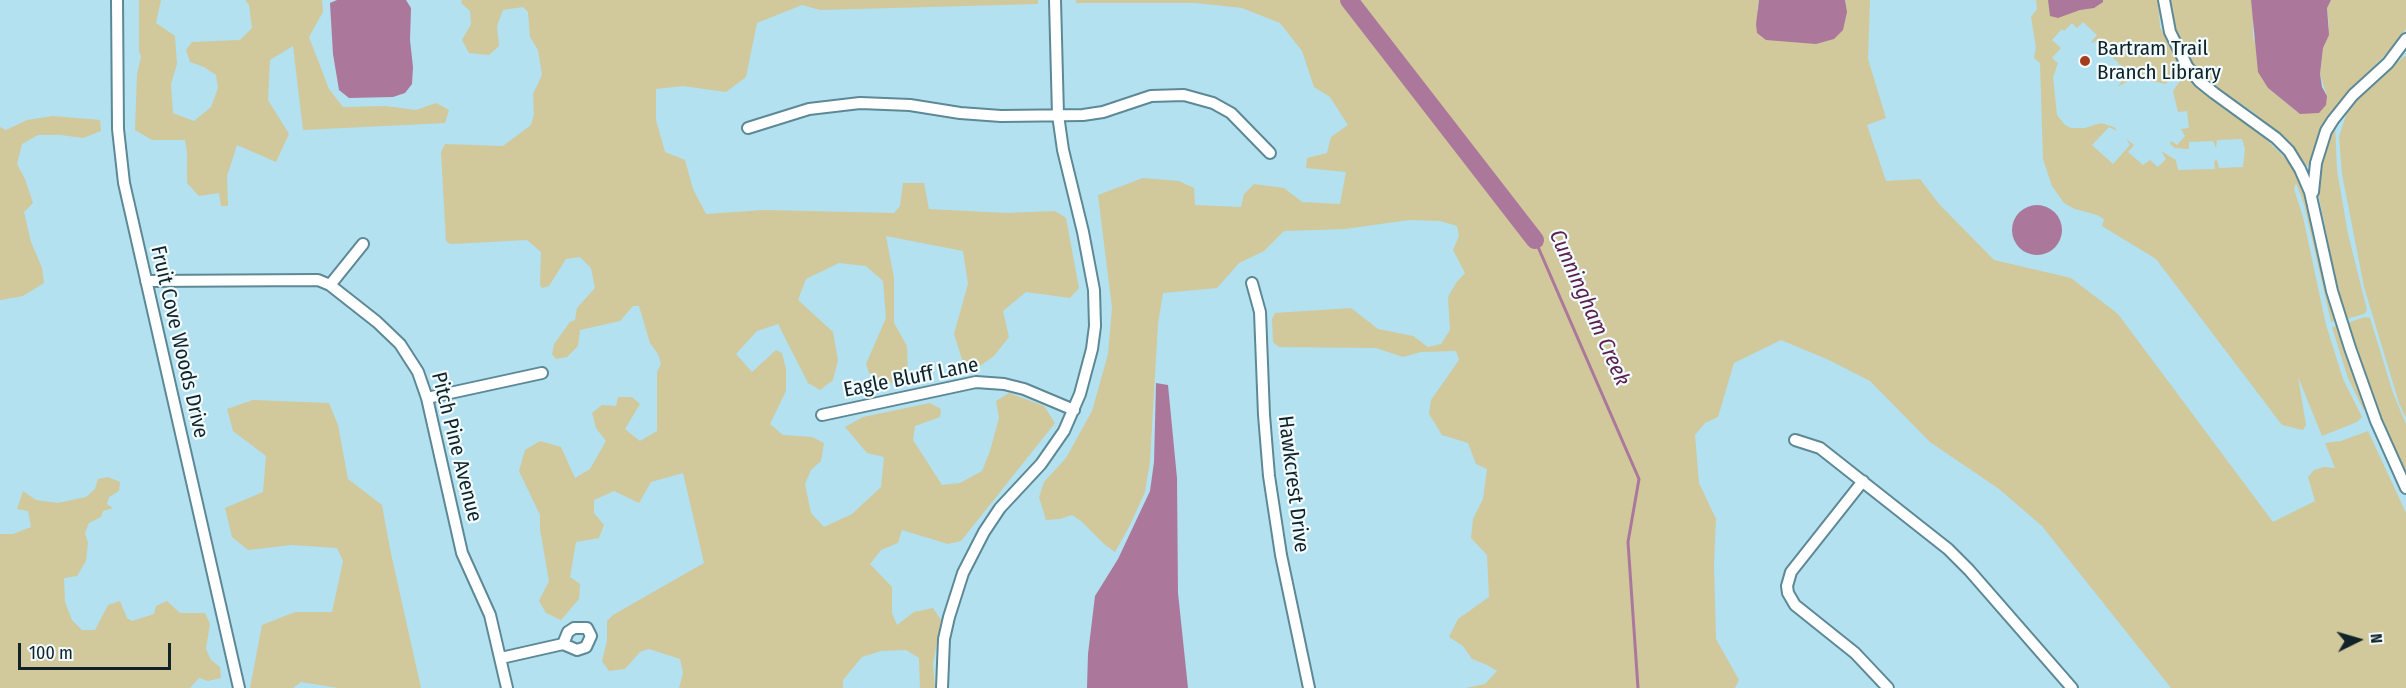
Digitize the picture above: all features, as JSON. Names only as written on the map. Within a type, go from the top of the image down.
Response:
[{"type":"street","name":"Fruit Cove Woods Drive","points":[[117,0],[120,160],[129,210],[239,688]]},
{"type":"street","points":[[942,688],[942,660],[949,617],[972,552],[1000,508],[1053,448],[1074,410],[1088,372],[1092,349],[1095,326],[1094,290],[1083,231],[1063,150],[1058,115],[1055,0]]},
{"type":"street","points":[[2164,0],[2170,32],[2187,66],[2206,87],[2265,129],[2289,151],[2304,177],[2315,208],[2332,291],[2350,348],[2376,421],[2406,488]]},
{"type":"street","points":[[2315,208],[2315,169],[2326,131],[2345,104],[2388,63],[2406,39]]},
{"type":"street","points":[[748,128],[809,110],[860,102],[910,105],[960,113],[1001,116],[1058,115],[1103,112],[1151,96],[1184,95],[1213,103],[1231,112],[1270,153]]},
{"type":"street","points":[[330,285],[363,244]]},
{"type":"street","name":"Pitch Pine Avenue","points":[[146,282],[318,280],[330,285],[377,322],[400,344],[418,372],[427,399],[462,553],[490,615],[507,688]]},
{"type":"street","name":"Hawkcrest Drive","points":[[1252,282],[1261,323],[1263,415],[1269,476],[1281,553],[1309,688]]},
{"type":"street","points":[[427,399],[542,373]]},
{"type":"street","name":"Eagle Bluff Lane","points":[[822,415],[976,382],[1004,384],[1024,389],[1074,410]]},
{"type":"street","points":[[1795,440],[1820,448],[1918,524],[1962,563],[2072,688]]},
{"type":"street","points":[[1863,481],[1791,572],[1786,586],[1790,599],[1795,605],[1855,653],[1888,688]]},
{"type":"street","points":[[501,658],[563,644]]},
{"type":"shaded area","points":[[139,0],[161,0],[156,23],[175,36],[177,64],[171,84],[173,113],[194,121],[211,107],[218,88],[216,75],[190,62],[186,50],[192,42],[240,40],[252,28],[249,5],[245,0],[322,0],[323,12],[309,37],[329,89],[343,107],[386,106],[416,110],[436,103],[449,110],[445,123],[303,130],[293,46],[270,60],[268,100],[289,134],[276,162],[237,145],[227,176],[228,206],[221,206],[219,193],[199,196],[187,183],[185,140],[152,140],[135,130],[137,74],[141,57]]},
{"type":"shaded area","points":[[337,0],[406,0],[411,8],[410,40],[413,67],[412,84],[405,93],[393,97],[349,98],[339,90],[333,54],[330,3]]},
{"type":"shaded area","points":[[462,0],[1038,0],[1038,4],[820,10],[802,5],[757,23],[746,77],[726,92],[683,86],[656,89],[656,120],[665,152],[685,160],[693,189],[706,214],[764,210],[894,213],[900,206],[903,183],[924,183],[929,209],[1005,213],[1055,211],[1066,218],[1079,288],[1070,298],[1026,292],[1003,311],[1009,337],[994,356],[977,368],[963,362],[954,334],[968,284],[963,251],[886,236],[894,278],[894,323],[907,346],[908,373],[889,384],[869,373],[866,364],[886,318],[883,281],[866,266],[839,263],[806,279],[798,300],[833,332],[838,360],[833,380],[820,390],[808,383],[778,324],[757,331],[736,354],[752,372],[776,350],[782,353],[786,369],[786,391],[770,424],[783,435],[812,437],[824,443],[821,461],[811,470],[805,484],[811,513],[824,527],[852,514],[881,487],[884,457],[867,453],[845,427],[863,417],[930,403],[941,409],[940,417],[915,426],[913,440],[942,485],[960,483],[982,471],[999,418],[996,401],[1009,393],[1044,406],[1055,423],[961,541],[948,544],[902,530],[898,543],[881,550],[870,564],[892,587],[892,613],[897,625],[914,612],[933,608],[941,620],[933,664],[935,688],[920,688],[919,658],[906,650],[881,651],[862,657],[843,680],[843,688],[679,688],[683,673],[680,659],[649,649],[640,652],[625,669],[609,671],[602,661],[607,641],[607,621],[613,615],[704,563],[683,473],[651,482],[639,503],[614,491],[594,500],[594,513],[604,525],[599,538],[576,542],[570,577],[580,584],[579,599],[561,620],[546,613],[539,601],[549,581],[540,529],[540,515],[519,471],[525,450],[540,441],[561,447],[575,478],[590,469],[606,441],[596,428],[592,413],[602,405],[616,406],[618,397],[632,397],[640,404],[625,429],[640,441],[657,431],[657,372],[661,364],[658,354],[650,343],[639,306],[633,306],[620,321],[580,330],[578,346],[567,357],[556,359],[552,354],[554,344],[570,322],[575,320],[577,308],[595,288],[591,268],[580,257],[566,259],[549,286],[542,288],[540,285],[541,252],[527,240],[450,244],[446,241],[441,152],[445,144],[503,146],[531,125],[534,114],[533,94],[542,75],[538,50],[530,37],[528,12],[523,7],[503,10],[497,26],[499,46],[489,55],[469,53],[462,40],[471,24],[470,11],[461,3]]},
{"type":"shaded area","points":[[1076,0],[1759,0],[1757,10],[1846,2],[1845,0],[1870,0],[1868,59],[1886,118],[1867,125],[1886,181],[1920,179],[1939,204],[1994,260],[2071,278],[2118,314],[2273,522],[2315,501],[2308,477],[2314,470],[2324,467],[2335,468],[2325,443],[2341,441],[2368,431],[2406,513],[2406,688],[2171,688],[2042,526],[1999,489],[1930,442],[1870,381],[1829,360],[1781,340],[1734,363],[1718,417],[1705,423],[1695,435],[1699,483],[1716,519],[1714,564],[1716,639],[1739,680],[1735,688],[1466,688],[1485,684],[1497,671],[1472,659],[1463,646],[1449,637],[1458,619],[1489,597],[1487,555],[1471,538],[1473,519],[1483,499],[1487,469],[1476,464],[1468,443],[1442,435],[1429,414],[1431,400],[1459,360],[1456,351],[1421,352],[1403,357],[1376,348],[1279,347],[1273,342],[1272,319],[1275,313],[1351,308],[1378,329],[1413,336],[1428,347],[1441,344],[1450,330],[1448,297],[1465,273],[1453,250],[1459,236],[1457,226],[1440,221],[1409,220],[1345,229],[1284,231],[1264,251],[1239,263],[1217,288],[1163,293],[1158,323],[1150,461],[1145,492],[1129,527],[1115,552],[1072,515],[1046,520],[1039,497],[1044,482],[1066,458],[1092,411],[1108,354],[1112,308],[1098,195],[1143,178],[1179,181],[1194,188],[1195,205],[1241,207],[1244,194],[1254,184],[1284,188],[1302,202],[1340,204],[1346,172],[1306,168],[1307,158],[1327,153],[1331,137],[1348,125],[1330,97],[1314,87],[1302,51],[1280,23],[1242,8],[1196,3],[1076,3]]},
{"type":"shaded area","points":[[1759,0],[1845,0],[1847,12],[1843,30],[1834,39],[1816,44],[1766,40],[1757,33]]},
{"type":"shaded area","points":[[2036,0],[2158,0],[2160,27],[2180,67],[2166,84],[2141,79],[2128,81],[2117,87],[2129,73],[2095,41],[2091,42],[2097,35],[2083,22],[2077,28],[2072,23],[2064,31],[2062,29],[2052,40],[2061,48],[2052,58],[2058,63],[2053,77],[2057,115],[2065,125],[2071,128],[2085,128],[2101,123],[2114,127],[2117,131],[2109,127],[2092,145],[2113,164],[2130,145],[2126,139],[2134,145],[2128,152],[2143,165],[2150,160],[2158,167],[2166,159],[2161,151],[2176,160],[2178,170],[2215,169],[2214,161],[2217,160],[2219,168],[2243,167],[2245,149],[2242,139],[2217,140],[2216,148],[2213,141],[2189,142],[2189,149],[2175,148],[2170,144],[2171,141],[2177,145],[2185,136],[2181,129],[2189,128],[2187,111],[2178,112],[2173,91],[2182,78],[2187,76],[2206,95],[2261,134],[2290,163],[2308,203],[2335,321],[2331,322],[2304,204],[2296,183],[2294,189],[2303,217],[2326,325],[2343,379],[2362,417],[2357,422],[2322,436],[2298,377],[2306,425],[2303,430],[2282,425],[2156,259],[2102,226],[2104,219],[2064,203],[2052,186],[2043,159],[2040,63],[2034,58],[2036,47],[2031,17],[2037,9]]},
{"type":"shaded area","points":[[2048,0],[2103,0],[2103,2],[2094,8],[2080,10],[2058,18],[2050,16]]},
{"type":"shaded area","points":[[2169,0],[2251,0],[2253,36],[2268,88],[2300,114],[2327,96],[2320,74],[2323,48],[2329,26],[2327,7],[2331,0],[2406,0],[2406,29],[2393,47],[2346,94],[2333,112],[2321,130],[2308,167],[2288,141],[2253,112],[2215,87],[2193,65],[2172,23]]},
{"type":"shaded area","points":[[2251,0],[2331,0],[2327,8],[2329,35],[2323,48],[2320,74],[2322,87],[2327,96],[2326,105],[2319,113],[2300,114],[2268,88],[2258,72]]},
{"type":"shaded area","points":[[2406,55],[2406,418],[2399,403],[2364,287],[2342,174],[2339,137],[2348,109]]},
{"type":"shaded area","points":[[53,116],[100,120],[101,131],[83,138],[38,135],[22,144],[17,164],[33,203],[24,212],[31,242],[42,268],[44,283],[23,296],[0,300],[0,127],[6,130],[27,120]]},
{"type":"shaded area","points":[[2335,125],[2337,170],[2348,234],[2367,310],[2364,314],[2346,319],[2319,197],[2318,177],[2321,156]]},
{"type":"shaded area","points":[[2032,205],[2042,205],[2055,212],[2062,225],[2062,235],[2055,248],[2042,255],[2032,255],[2023,251],[2016,244],[2012,235],[2012,225],[2016,216],[2023,209]]},
{"type":"shaded area","points":[[2365,317],[2370,318],[2393,393],[2406,424],[2406,473],[2382,419],[2347,323]]},
{"type":"shaded area","points":[[2337,326],[2364,405],[2364,411],[2348,378],[2332,327]]},
{"type":"shaded area","points":[[1156,383],[1168,385],[1177,478],[1178,593],[1188,688],[1087,688],[1088,654],[1095,596],[1118,559],[1150,491],[1154,462]]},
{"type":"shaded area","points":[[253,400],[329,403],[338,425],[348,479],[382,505],[421,688],[338,688],[301,682],[293,688],[250,688],[262,625],[295,612],[332,612],[343,561],[337,548],[292,545],[248,550],[232,537],[225,508],[263,492],[266,456],[233,431],[227,409]]},
{"type":"shaded area","points":[[108,477],[120,482],[119,491],[109,497],[107,504],[113,508],[103,511],[101,517],[89,523],[85,533],[88,543],[86,561],[77,576],[64,578],[65,602],[72,620],[82,630],[95,630],[108,605],[120,601],[127,618],[132,621],[154,614],[156,606],[167,601],[180,613],[205,613],[210,624],[206,649],[211,660],[220,667],[221,678],[208,681],[199,678],[190,688],[0,688],[0,534],[13,534],[31,527],[28,511],[17,509],[23,491],[36,500],[58,503],[86,497],[95,489],[98,479]]},
{"type":"waterway","name":"Cunningham Creek","points":[[1349,0],[1535,240]]},
{"type":"waterway","name":"Cunningham Creek","points":[[1535,240],[1639,479],[1628,542],[1638,688]]},
{"type":"place","name":"Bartram Trail Branch Library","points":[[2085,61]]}]
